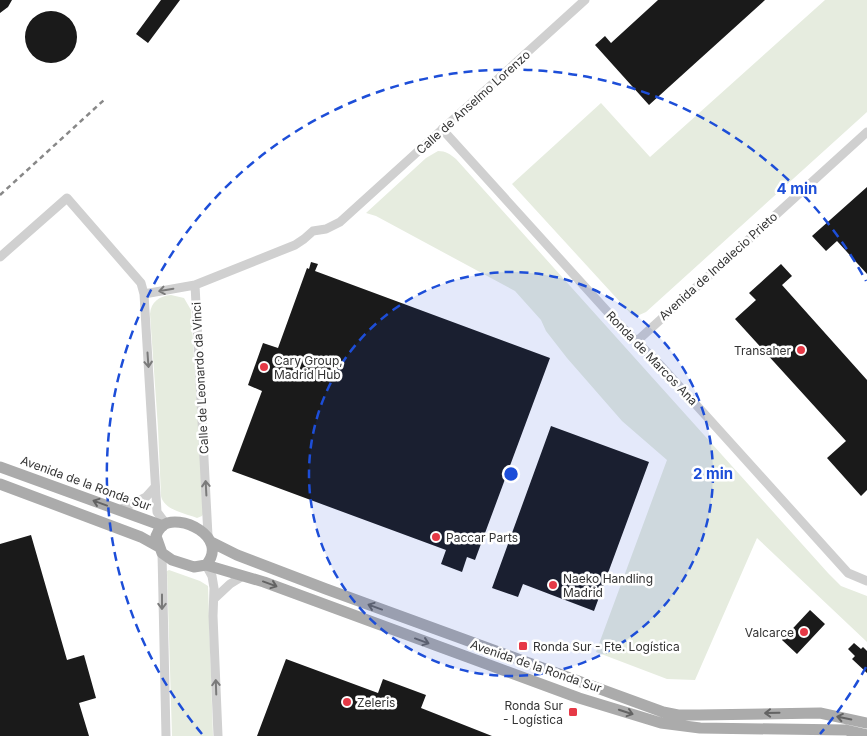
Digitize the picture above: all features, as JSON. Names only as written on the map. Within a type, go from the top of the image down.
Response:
[{"type":"main road","name":"Avenida de la Ronda Sur","points":[[0,467],[164,525]]},
{"type":"main road","points":[[0,484],[141,537],[172,560],[194,567],[206,565],[212,559],[213,550],[210,539],[194,527],[183,523],[164,525],[156,536],[160,550]]},
{"type":"main road","name":"Avenida de la Ronda Sur","points":[[210,539],[237,555],[663,712],[700,715],[820,713],[867,723]]},
{"type":"main road","name":"Avenida de la Ronda Sur","points":[[206,565],[264,582],[579,698],[661,723],[700,728],[846,730],[867,735]]},
{"type":"street","name":"Calle de Anselmo Lorenzo","points":[[195,285],[295,245],[304,240],[313,231],[326,229],[340,222],[585,0]]},
{"type":"street","name":"Ronda de Marcos Ana","points":[[442,129],[615,320],[662,367],[848,573],[867,581]]},
{"type":"street","name":"Avenida de Indalecio Prieto","points":[[637,340],[867,132]]},
{"type":"street","points":[[0,257],[67,198],[141,283],[144,294],[157,512],[164,525]]},
{"type":"street","name":"Calle de Leonardo da Vinci","points":[[144,294],[195,285],[210,539]]},
{"type":"street","points":[[119,510],[146,497],[155,487]]},
{"type":"street","points":[[160,550],[166,736]]},
{"type":"street","points":[[206,565],[212,576],[214,598],[213,616],[218,736]]},
{"type":"street","points":[[214,598],[243,576]]},
{"type":"shaded area","points":[[825,0],[867,0],[867,112],[646,312],[637,316],[632,315],[512,184],[601,103],[650,157]]},
{"type":"shaded area","points":[[438,151],[448,153],[456,159],[828,573],[841,586],[867,596],[867,642],[757,538],[695,680],[667,679],[596,652],[667,460],[622,421],[567,358],[546,331],[541,320],[515,291],[376,216],[366,213],[426,158]]},
{"type":"shaded area","points":[[171,295],[184,298],[191,310],[204,513],[197,518],[170,508],[161,496],[150,314],[156,300]]},
{"type":"shaded area","points":[[169,570],[200,581],[208,586],[213,736],[172,736],[167,571]]},
{"type":"building","points":[[0,0],[12,0],[8,7],[0,13]]},
{"type":"building","points":[[161,0],[180,0],[148,43],[136,34]]},
{"type":"building","points":[[658,0],[765,0],[649,105],[595,45],[605,36],[611,43]]},
{"type":"building","points":[[46,11],[56,11],[70,18],[77,32],[77,42],[70,56],[56,63],[46,63],[36,59],[29,52],[25,42],[25,32],[29,22],[36,15]]},
{"type":"building","points":[[867,187],[867,274],[837,241],[826,251],[812,236]]},
{"type":"building","points":[[311,262],[318,264],[315,271],[550,358],[475,560],[467,557],[462,572],[441,564],[446,550],[232,471],[262,391],[248,385],[263,343],[278,348],[307,268],[309,269]]},
{"type":"building","name":"Transaher","points":[[781,264],[792,276],[782,285],[867,380],[867,490],[861,496],[827,458],[846,441],[735,319],[756,300],[749,293]]},
{"type":"building","points":[[551,426],[649,462],[594,611],[523,584],[518,597],[492,588]]},
{"type":"building","points":[[31,535],[67,660],[84,655],[96,698],[79,703],[89,736],[0,736],[0,544]]},
{"type":"building","name":"Valcarce","points":[[810,610],[825,624],[797,654],[782,640]]},
{"type":"building","points":[[854,643],[867,651],[867,673],[852,659],[855,656],[848,649]]},
{"type":"building","name":"Zeleris","points":[[286,659],[378,693],[383,679],[426,695],[421,708],[492,736],[257,736]]},
{"type":"railway","points":[[0,195],[104,100]]},
{"type":"place","name":"Transaher","points":[[801,350]]},
{"type":"place","name":"Cary Group, Madrid Hub","points":[[264,367]]},
{"type":"place","name":"Paccar Parts","points":[[436,537]]},
{"type":"place","name":"Naeko Handling Madrid","points":[[553,585]]},
{"type":"place","name":"Valcarce","points":[[804,632]]},
{"type":"place","name":"Ronda Sur - Fte. Logística","points":[[523,646]]},
{"type":"place","name":"Zeleris","points":[[347,702]]},
{"type":"place","name":"Ronda Sur - Logística","points":[[573,712]]}]
